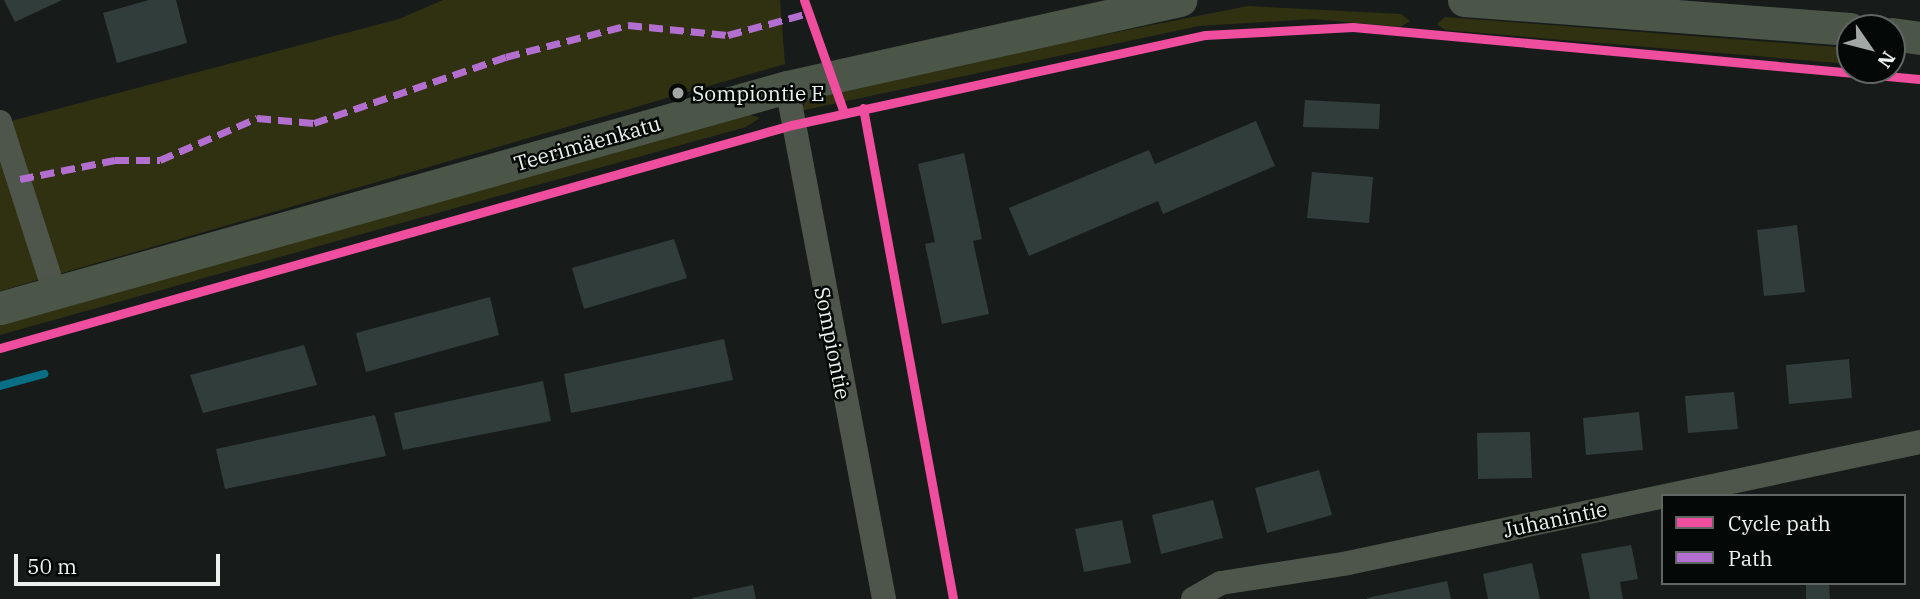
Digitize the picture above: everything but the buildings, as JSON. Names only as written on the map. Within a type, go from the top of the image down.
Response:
[{"type":"street","name":"Teerimäenkatu","points":[[0,308],[787,87],[1180,0]]},
{"type":"street","points":[[1464,0],[1836,28]]},
{"type":"street","name":"Sompiontie","points":[[787,87],[884,599]]},
{"type":"street","points":[[0,122],[55,293]]},
{"type":"street","name":"Juhanintie","points":[[1674,494],[1920,442]]},
{"type":"street","name":"Juhanintie","points":[[1193,599],[1221,583],[1348,563],[1661,497]]},
{"type":"shaded area","points":[[443,0],[780,0],[785,64],[0,291],[0,124],[399,19]]},
{"type":"shaded area","points":[[1248,6],[1401,14],[1410,21],[1400,27],[1313,19],[1199,26],[800,111],[807,100],[895,76]]},
{"type":"shaded area","points":[[1445,17],[1836,47],[1836,63],[1445,30],[1437,24]]},
{"type":"shaded area","points":[[741,112],[760,118],[746,127],[0,335],[0,321]]},
{"type":"waterway","points":[[0,386],[44,374]]},
{"type":"marked path","points":[[20,179],[115,160],[160,160],[257,118],[314,123],[506,57],[628,25],[728,35],[809,13]]},
{"type":"cycle path","points":[[804,0],[844,113]]},
{"type":"cycle path","points":[[0,348],[792,125],[1205,35],[1353,27],[1920,79]]},
{"type":"cycle path","points":[[863,108],[953,599]]},
{"type":"place","name":"Sompiontie E","points":[[678,93]]}]
